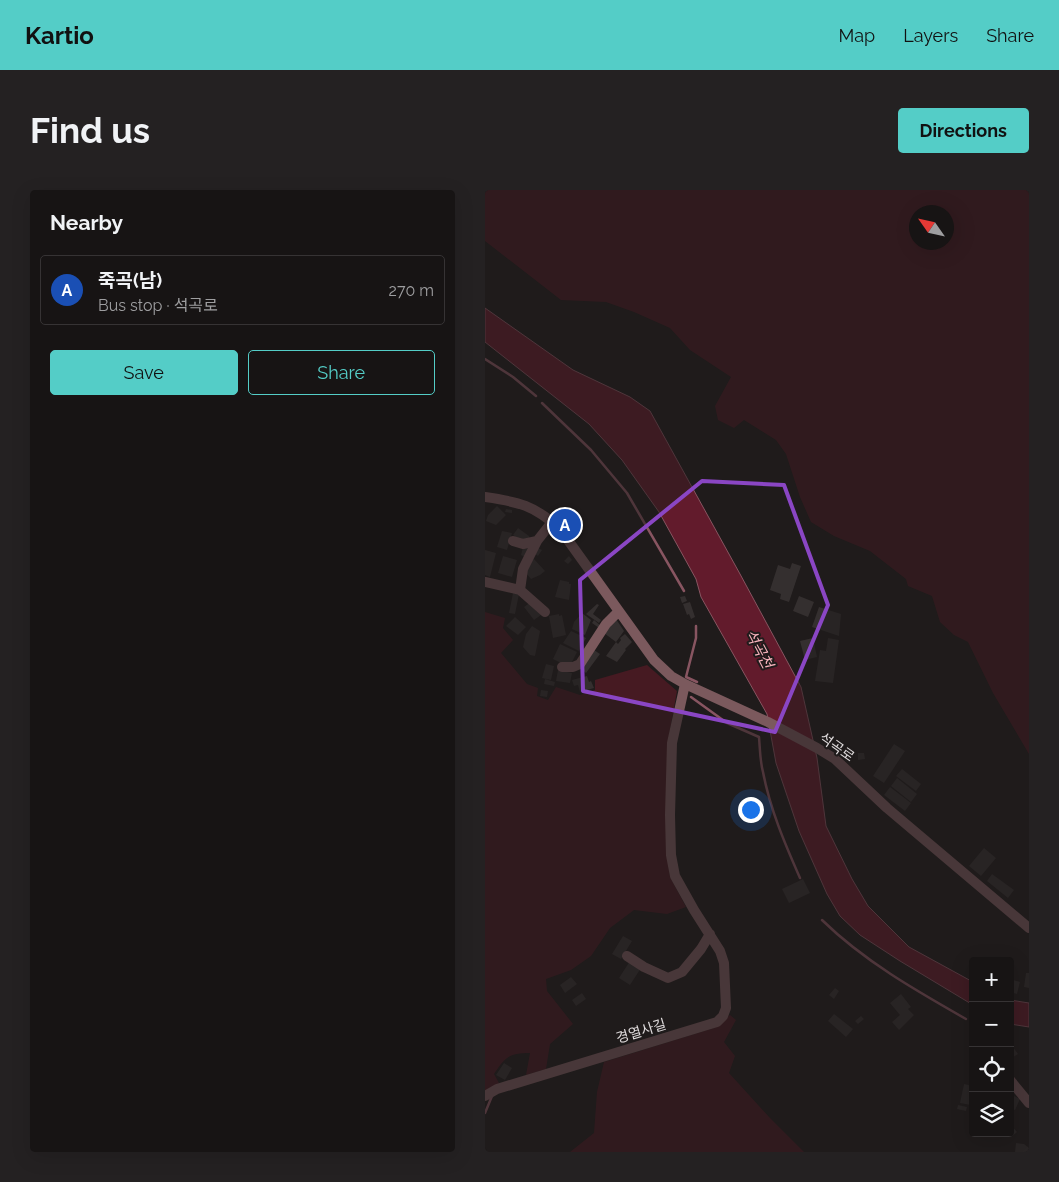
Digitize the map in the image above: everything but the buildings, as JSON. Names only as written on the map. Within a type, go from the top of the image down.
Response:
[{"type":"street","name":"석곡로","points":[[485,497],[522,503],[544,515],[552,522],[566,537],[654,660],[671,676],[768,722],[835,759],[887,808],[1029,928]]},
{"type":"street","points":[[520,590],[523,569],[537,541],[552,522]]},
{"type":"street","points":[[513,541],[523,544],[537,541]]},
{"type":"street","points":[[486,582],[520,590],[545,612]]},
{"type":"street","points":[[562,667],[573,667],[580,664],[605,624],[619,611]]},
{"type":"street","name":"경열사길","points":[[485,1096],[497,1089],[717,1022],[723,1016],[726,1008],[724,963],[720,951],[675,876],[671,855],[672,743],[685,684]]},
{"type":"street","points":[[627,956],[667,978],[682,972],[701,949],[709,934]]},
{"type":"street","points":[[1014,1085],[1029,1103]]},
{"type":"highlighted area","points":[[702,481],[784,485],[828,605],[775,732],[583,691],[580,580]]},
{"type":"shaded area","points":[[485,190],[1029,190],[1029,754],[993,693],[968,642],[954,635],[940,622],[932,596],[908,586],[906,579],[870,551],[834,536],[811,522],[800,497],[786,454],[776,440],[744,420],[734,428],[718,420],[715,406],[731,377],[690,350],[670,328],[606,302],[561,300],[485,241]]},
{"type":"shaded area","points":[[485,612],[505,618],[503,628],[513,640],[501,653],[527,684],[538,688],[537,696],[548,700],[556,687],[580,695],[595,690],[595,680],[647,665],[677,691],[668,741],[667,855],[670,877],[686,907],[667,914],[634,910],[610,928],[591,956],[571,970],[546,979],[547,991],[573,1024],[550,1044],[546,1069],[526,1075],[530,1053],[512,1055],[501,1064],[494,1074],[499,1083],[485,1091]]},
{"type":"shaded area","points":[[730,1015],[736,1020],[724,1042],[735,1056],[729,1073],[804,1152],[570,1152],[594,1133],[597,1092],[604,1062],[714,1028]]},
{"type":"water","name":"석곡천","points":[[485,308],[573,370],[630,397],[650,411],[801,687],[817,758],[826,826],[852,879],[868,906],[909,947],[969,980],[969,1003],[860,935],[840,916],[827,894],[799,831],[776,763],[767,714],[701,597],[696,579],[659,512],[622,460],[589,424],[485,342]]},
{"type":"water","points":[[1014,1001],[1029,1003],[1029,1027],[1014,1025]]},
{"type":"waterway","points":[[485,359],[513,377],[536,396]]},
{"type":"waterway","points":[[542,403],[591,450],[627,493],[684,591]]},
{"type":"waterway","points":[[696,626],[696,638],[686,677],[697,682]]},
{"type":"waterway","points":[[691,697],[727,723],[759,737],[761,764],[766,786],[774,813],[800,878]]},
{"type":"waterway","points":[[822,920],[873,962],[909,986],[966,1019]]},
{"type":"waterway","points":[[485,1113],[492,1096]]},
{"type":"place","name":"죽곡(남)","points":[[565,525]]}]
